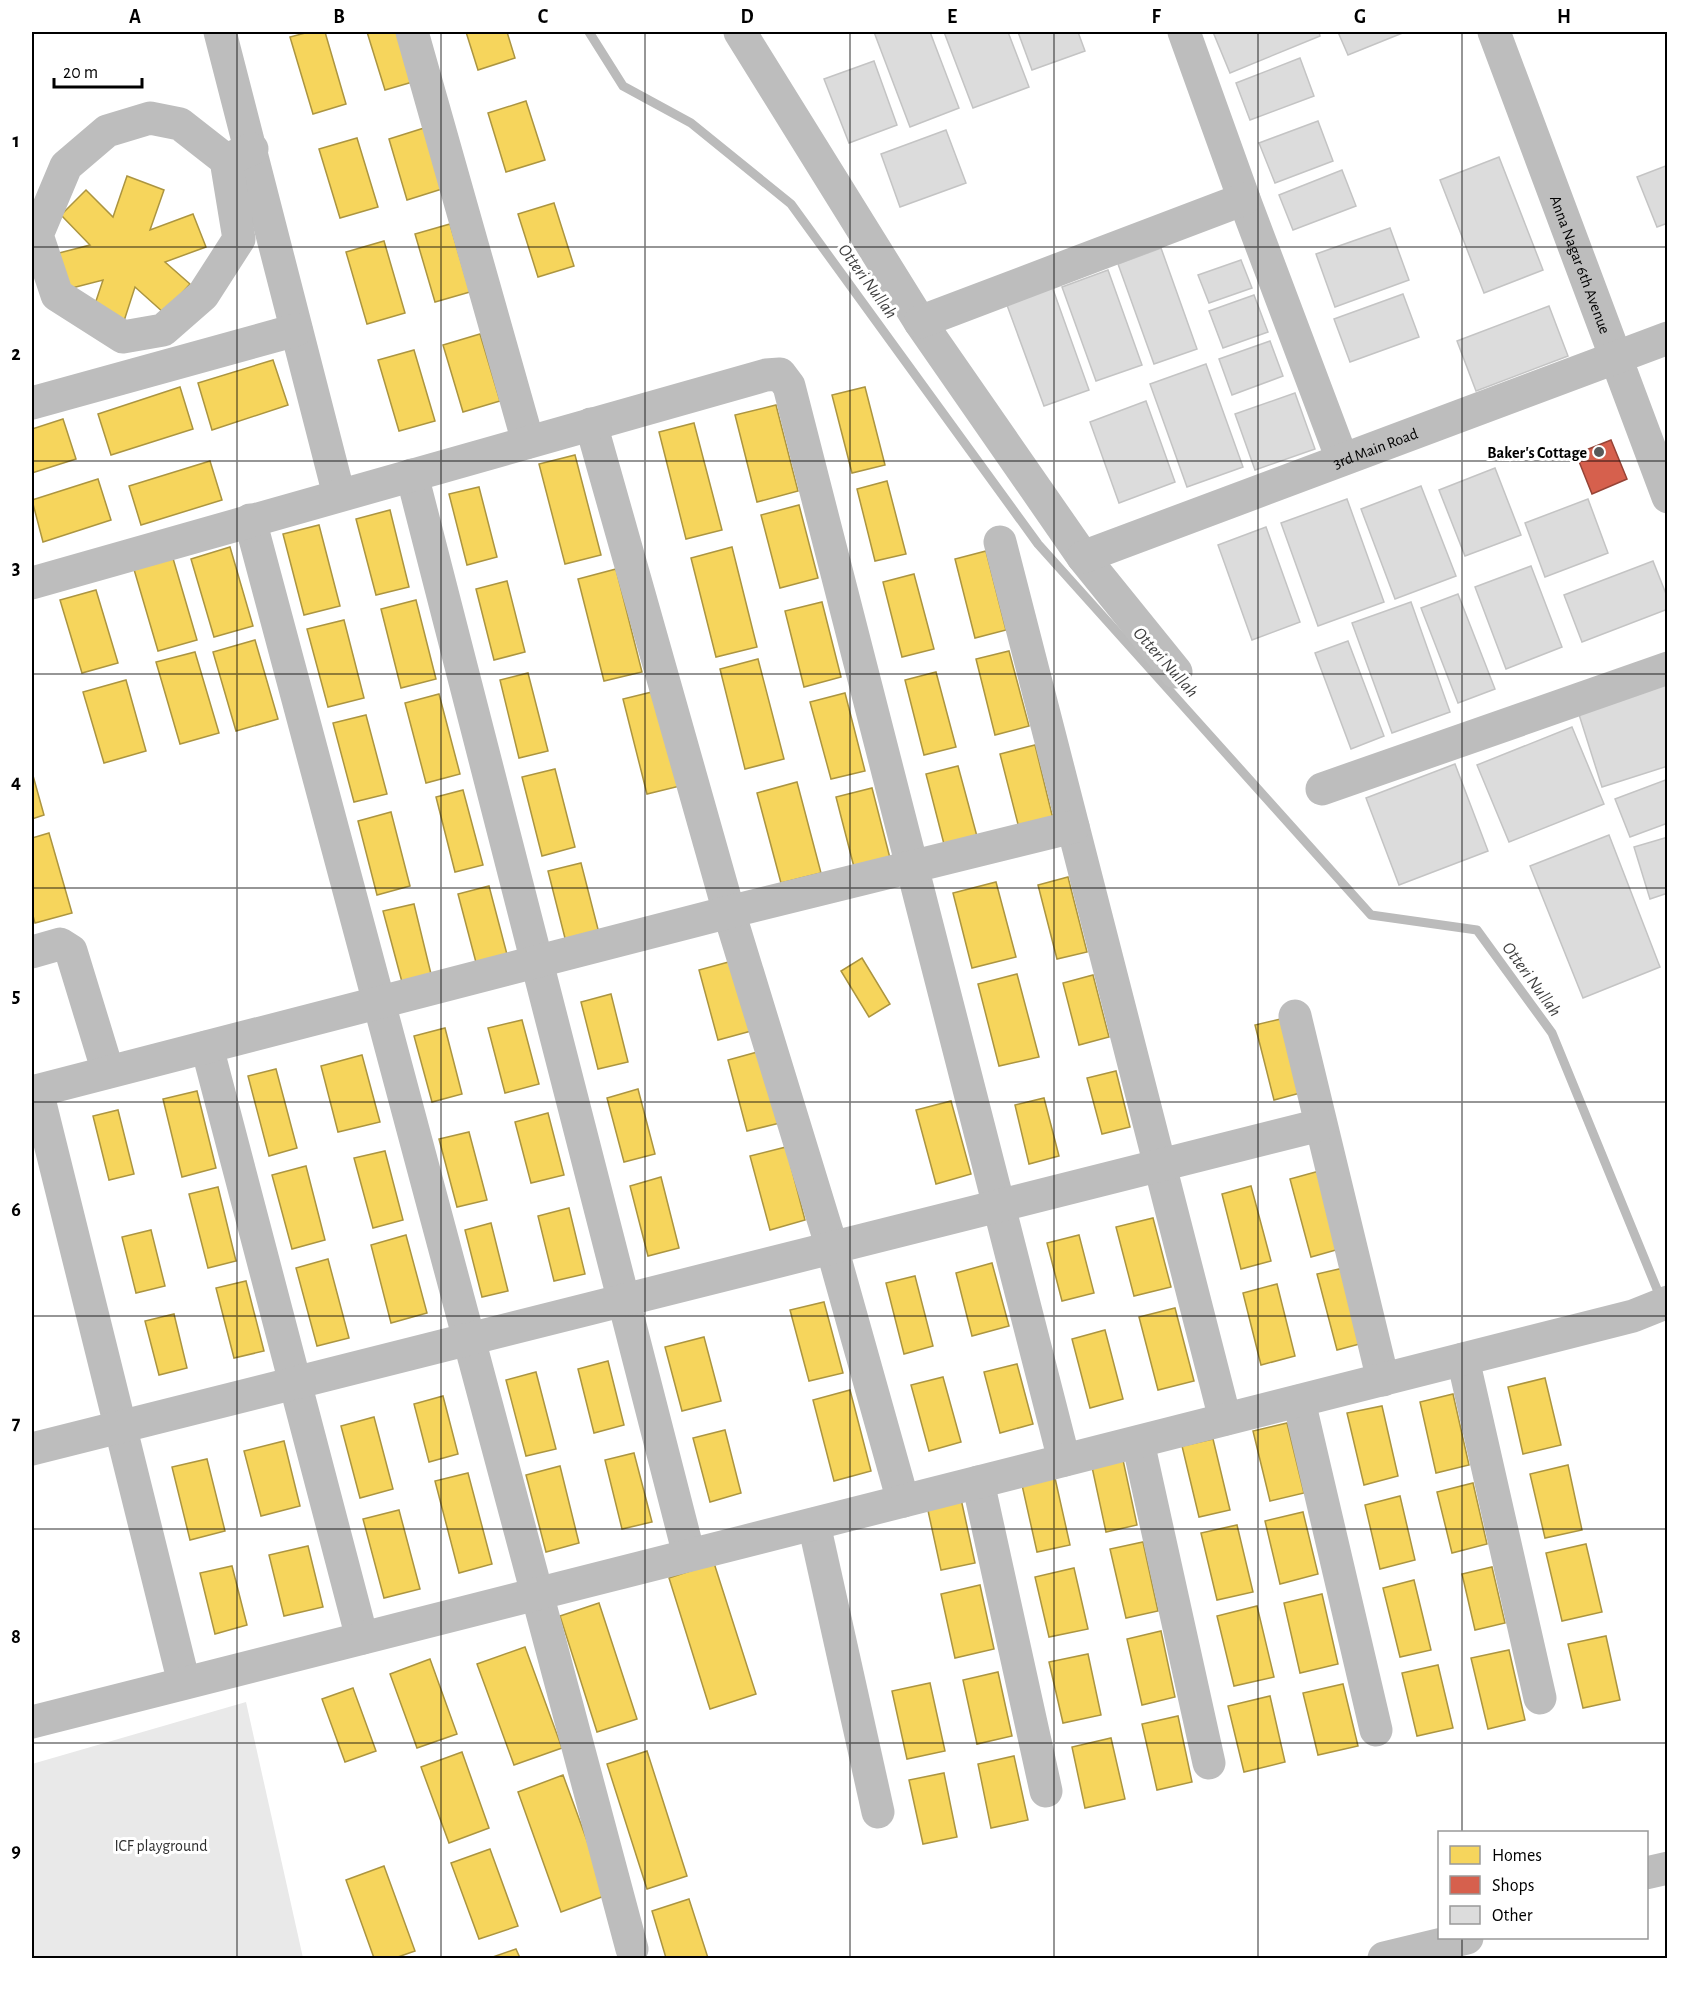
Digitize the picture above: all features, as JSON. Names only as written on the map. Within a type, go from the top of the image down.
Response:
[{"type":"street","points":[[220,32],[239,154],[239,239],[203,296],[163,330],[123,337],[57,295],[37,235],[66,166],[107,131],[150,118],[180,124],[239,154],[296,330],[339,495]]},
{"type":"street","points":[[412,32],[528,442]]},
{"type":"street","points":[[740,32],[920,322],[1083,557],[1176,672]]},
{"type":"street","points":[[1184,32],[1342,459]]},
{"type":"street","name":"Anna Nagar 6th Avenue","points":[[1494,32],[1668,497]]},
{"type":"street","points":[[920,322],[1244,199]]},
{"type":"street","points":[[32,403],[296,330]]},
{"type":"street","name":"3rd Main Road","points":[[1083,557],[1668,338]]},
{"type":"street","points":[[32,583],[766,375],[780,374],[792,398],[1064,1460]]},
{"type":"street","points":[[591,424],[729,912],[832,1248],[903,1501]]},
{"type":"street","points":[[412,475],[689,1555]]},
{"type":"street","points":[[250,520],[633,1949]]},
{"type":"street","points":[[1000,542],[1225,1419]]},
{"type":"street","points":[[1322,789],[1668,668]]},
{"type":"street","points":[[184,1683],[34,1091],[729,912],[1073,827]]},
{"type":"street","points":[[32,952],[60,944],[71,951],[108,1072]]},
{"type":"street","points":[[1295,1017],[1383,1380]]},
{"type":"street","points":[[207,1047],[362,1638]]},
{"type":"street","points":[[32,1449],[1320,1125]]},
{"type":"street","points":[[32,1722],[1633,1316],[1668,1302]]},
{"type":"street","points":[[1463,1359],[1540,1698]]},
{"type":"street","points":[[1299,1401],[1376,1730]]},
{"type":"street","points":[[1138,1442],[1209,1763]]},
{"type":"street","points":[[978,1482],[1046,1791]]},
{"type":"street","points":[[814,1524],[878,1812]]},
{"type":"street","points":[[1648,1873],[1668,1868]]},
{"type":"street","points":[[1384,1959],[1463,1939]]},
{"type":"green space","name":"ICF playground","points":[[246,1702],[303,1958],[32,1958],[32,1764]]},
{"type":"building: Homes","points":[[309,32],[325,32],[346,104],[313,114],[290,37]]},
{"type":"building: Homes","points":[[367,32],[401,32],[416,81],[385,90]]},
{"type":"building: Homes","points":[[466,32],[507,32],[515,58],[478,70]]},
{"type":"building: Homes","points":[[526,101],[545,160],[506,172],[488,113]]},
{"type":"building: Homes","points":[[424,128],[442,189],[407,200],[389,139]]},
{"type":"building: Homes","points":[[357,138],[378,207],[340,218],[319,149]]},
{"type":"building: Homes","points":[[127,176],[164,190],[150,230],[193,214],[206,247],[165,262],[190,284],[164,313],[135,287],[124,321],[93,310],[103,280],[64,290],[55,254],[90,245],[61,215],[86,190],[113,217]]},
{"type":"building: Homes","points":[[554,203],[574,266],[538,277],[518,214]]},
{"type":"building: Homes","points":[[450,224],[470,292],[435,302],[415,234]]},
{"type":"building: Homes","points":[[384,241],[405,313],[367,324],[346,252]]},
{"type":"building: Homes","points":[[480,334],[500,401],[463,412],[443,345]]},
{"type":"building: Homes","points":[[414,350],[435,421],[399,431],[378,360]]},
{"type":"building: Homes","points":[[273,360],[288,405],[212,430],[198,383]]},
{"type":"building: Homes","points":[[180,387],[193,429],[111,455],[98,414]]},
{"type":"building: Homes","points":[[865,387],[885,465],[852,473],[832,395]]},
{"type":"building: Homes","points":[[776,405],[798,491],[757,502],[735,415]]},
{"type":"building: Homes","points":[[63,419],[76,459],[32,473],[32,429]]},
{"type":"building: Homes","points":[[694,423],[722,530],[686,539],[659,432]]},
{"type":"building: Homes","points":[[575,455],[601,555],[565,564],[539,464]]},
{"type":"building: Homes","points":[[210,461],[222,500],[141,525],[129,486]]},
{"type":"building: Homes","points":[[98,479],[111,520],[43,542],[32,500]]},
{"type":"building: Homes","points":[[887,481],[906,554],[875,561],[857,489]]},
{"type":"building: Homes","points":[[479,487],[497,557],[467,565],[449,494]]},
{"type":"building: Homes","points":[[799,505],[818,578],[780,588],[761,515]]},
{"type":"building: Homes","points":[[390,510],[409,587],[376,595],[356,519]]},
{"type":"building: Homes","points":[[319,525],[340,606],[304,615],[283,534]]},
{"type":"building: Homes","points":[[230,547],[253,626],[214,637],[191,559]]},
{"type":"building: Homes","points":[[732,547],[757,647],[716,657],[691,558]]},
{"type":"building: Homes","points":[[986,551],[1006,630],[975,638],[955,559]]},
{"type":"building: Homes","points":[[172,555],[197,640],[158,651],[133,566]]},
{"type":"building: Homes","points":[[616,569],[642,672],[604,681],[578,579]]},
{"type":"building: Homes","points":[[914,574],[934,649],[902,657],[883,582]]},
{"type":"building: Homes","points":[[507,581],[525,652],[494,660],[476,589]]},
{"type":"building: Homes","points":[[96,590],[118,663],[82,673],[60,600]]},
{"type":"building: Homes","points":[[416,600],[436,679],[401,688],[381,609]]},
{"type":"building: Homes","points":[[822,602],[841,677],[804,687],[785,611]]},
{"type":"building: Homes","points":[[344,620],[364,698],[328,707],[307,629]]},
{"type":"building: Homes","points":[[255,640],[278,719],[236,731],[213,652]]},
{"type":"building: Homes","points":[[1009,651],[1029,726],[995,735],[976,659]]},
{"type":"building: Homes","points":[[195,652],[219,733],[180,744],[156,662]]},
{"type":"building: Homes","points":[[758,659],[784,759],[745,769],[720,669]]},
{"type":"building: Homes","points":[[936,672],[956,747],[924,755],[905,680]]},
{"type":"building: Homes","points":[[528,673],[548,751],[519,758],[500,680]]},
{"type":"building: Homes","points":[[126,680],[146,751],[104,763],[83,692]]},
{"type":"building: Homes","points":[[656,691],[680,786],[647,794],[623,699]]},
{"type":"building: Homes","points":[[845,693],[865,771],[831,779],[810,702]]},
{"type":"building: Homes","points":[[439,694],[460,774],[426,783],[405,703]]},
{"type":"building: Homes","points":[[366,715],[387,794],[354,802],[333,723]]},
{"type":"building: Homes","points":[[1035,745],[1054,823],[1020,832],[1000,754]]},
{"type":"building: Homes","points":[[958,766],[978,840],[945,848],[926,774]]},
{"type":"building: Homes","points":[[555,769],[575,847],[542,856],[522,777]]},
{"type":"building: Homes","points":[[32,772],[44,815],[32,819]]},
{"type":"building: Homes","points":[[797,782],[821,873],[781,883],[757,793]]},
{"type":"building: Homes","points":[[872,788],[891,862],[855,871],[836,797]]},
{"type":"building: Homes","points":[[463,790],[483,865],[455,872],[436,797]]},
{"type":"building: Homes","points":[[391,812],[410,886],[377,895],[358,821]]},
{"type":"building: Homes","points":[[49,833],[72,913],[35,923],[32,912],[32,838]]},
{"type":"building: Homes","points":[[581,863],[600,937],[567,946],[548,871]]},
{"type":"building: Homes","points":[[1068,877],[1087,952],[1057,959],[1038,885]]},
{"type":"building: Homes","points":[[996,882],[1016,957],[972,968],[953,893]]},
{"type":"building: Homes","points":[[489,886],[509,962],[478,970],[458,894]]},
{"type":"building: Homes","points":[[414,904],[431,974],[402,982],[383,911]]},
{"type":"building: Homes","points":[[862,958],[890,1004],[869,1017],[841,971]]},
{"type":"building: Homes","points":[[736,960],[755,1030],[718,1040],[699,970]]},
{"type":"building: Homes","points":[[1017,974],[1039,1057],[999,1066],[978,984]]},
{"type":"building: Homes","points":[[1093,975],[1109,1037],[1079,1045],[1063,983]]},
{"type":"building: Homes","points":[[611,994],[628,1062],[598,1069],[581,1002]]},
{"type":"building: Homes","points":[[1285,1018],[1304,1092],[1274,1100],[1255,1025]]},
{"type":"building: Homes","points":[[522,1020],[539,1084],[505,1093],[488,1028]]},
{"type":"building: Homes","points":[[445,1028],[462,1094],[432,1102],[414,1036]]},
{"type":"building: Homes","points":[[761,1051],[780,1123],[747,1131],[728,1060]]},
{"type":"building: Homes","points":[[362,1055],[380,1122],[338,1132],[321,1066]]},
{"type":"building: Homes","points":[[276,1069],[297,1148],[269,1156],[248,1076]]},
{"type":"building: Homes","points":[[1116,1071],[1130,1127],[1102,1134],[1087,1078]]},
{"type":"building: Homes","points":[[638,1089],[655,1154],[624,1162],[607,1098]]},
{"type":"building: Homes","points":[[197,1091],[216,1168],[182,1177],[163,1099]]},
{"type":"building: Homes","points":[[1044,1098],[1059,1156],[1029,1164],[1015,1105]]},
{"type":"building: Homes","points":[[951,1101],[971,1174],[936,1184],[916,1110]]},
{"type":"building: Homes","points":[[118,1110],[134,1174],[109,1180],[93,1116]]},
{"type":"building: Homes","points":[[548,1113],[564,1175],[531,1183],[515,1122]]},
{"type":"building: Homes","points":[[469,1132],[487,1200],[457,1207],[439,1139]]},
{"type":"building: Homes","points":[[786,1147],[805,1220],[770,1230],[750,1156]]},
{"type":"building: Homes","points":[[385,1151],[403,1220],[373,1228],[354,1158]]},
{"type":"building: Homes","points":[[306,1166],[325,1240],[292,1249],[272,1175]]},
{"type":"building: Homes","points":[[1323,1170],[1343,1248],[1311,1257],[1290,1179]]},
{"type":"building: Homes","points":[[661,1177],[679,1248],[648,1256],[630,1186]]},
{"type":"building: Homes","points":[[1251,1186],[1271,1261],[1241,1269],[1222,1194]]},
{"type":"building: Homes","points":[[218,1187],[236,1261],[208,1268],[189,1194]]},
{"type":"building: Homes","points":[[569,1208],[585,1274],[554,1281],[538,1216]]},
{"type":"building: Homes","points":[[1153,1218],[1171,1287],[1134,1296],[1116,1227]]},
{"type":"building: Homes","points":[[491,1223],[508,1291],[482,1297],[465,1230]]},
{"type":"building: Homes","points":[[151,1230],[165,1286],[136,1293],[122,1237]]},
{"type":"building: Homes","points":[[406,1235],[427,1313],[391,1323],[371,1245]]},
{"type":"building: Homes","points":[[1079,1235],[1094,1293],[1062,1301],[1047,1243]]},
{"type":"building: Homes","points":[[328,1259],[349,1338],[317,1346],[296,1268]]},
{"type":"building: Homes","points":[[992,1263],[1009,1326],[972,1336],[956,1273]]},
{"type":"building: Homes","points":[[1348,1267],[1367,1342],[1337,1350],[1317,1274]]},
{"type":"building: Homes","points":[[915,1276],[933,1346],[904,1354],[886,1283]]},
{"type":"building: Homes","points":[[246,1281],[264,1351],[234,1358],[216,1288]]},
{"type":"building: Homes","points":[[1277,1284],[1295,1356],[1261,1365],[1243,1293]]},
{"type":"building: Homes","points":[[824,1302],[843,1373],[809,1381],[790,1310]]},
{"type":"building: Homes","points":[[1175,1308],[1194,1381],[1158,1390],[1139,1317]]},
{"type":"building: Homes","points":[[174,1314],[187,1368],[159,1375],[145,1321]]},
{"type":"building: Homes","points":[[1105,1330],[1123,1399],[1090,1408],[1072,1339]]},
{"type":"building: Homes","points":[[704,1337],[721,1401],[682,1411],[665,1347]]},
{"type":"building: Homes","points":[[608,1361],[624,1425],[594,1433],[578,1369]]},
{"type":"building: Homes","points":[[1017,1364],[1033,1424],[1000,1433],[984,1372]]},
{"type":"building: Homes","points":[[536,1372],[556,1449],[526,1456],[506,1380]]},
{"type":"building: Homes","points":[[943,1377],[961,1442],[929,1451],[911,1385]]},
{"type":"building: Homes","points":[[1545,1378],[1561,1445],[1523,1454],[1508,1387]]},
{"type":"building: Homes","points":[[850,1390],[871,1471],[834,1481],[813,1400]]},
{"type":"building: Homes","points":[[1453,1394],[1469,1465],[1436,1473],[1420,1402]]},
{"type":"building: Homes","points":[[443,1396],[458,1454],[429,1462],[414,1404]]},
{"type":"building: Homes","points":[[1382,1406],[1398,1476],[1364,1485],[1347,1413]]},
{"type":"building: Homes","points":[[374,1417],[393,1489],[360,1498],[341,1426]]},
{"type":"building: Homes","points":[[1287,1423],[1304,1493],[1270,1501],[1253,1431]]},
{"type":"building: Homes","points":[[725,1430],[741,1493],[710,1502],[693,1438]]},
{"type":"building: Homes","points":[[1213,1439],[1230,1510],[1199,1517],[1182,1446]]},
{"type":"building: Homes","points":[[284,1441],[300,1506],[261,1516],[244,1451]]},
{"type":"building: Homes","points":[[634,1453],[652,1522],[622,1529],[605,1460]]},
{"type":"building: Homes","points":[[207,1459],[225,1531],[190,1540],[172,1467]]},
{"type":"building: Homes","points":[[1123,1460],[1137,1525],[1106,1532],[1092,1467]]},
{"type":"building: Homes","points":[[1568,1465],[1582,1530],[1545,1538],[1530,1474]]},
{"type":"building: Homes","points":[[560,1466],[579,1543],[546,1552],[526,1475]]},
{"type":"building: Homes","points":[[468,1473],[492,1564],[459,1573],[435,1481]]},
{"type":"building: Homes","points":[[1055,1478],[1070,1545],[1037,1552],[1022,1485]]},
{"type":"building: Homes","points":[[1473,1483],[1487,1544],[1452,1553],[1437,1492]]},
{"type":"building: Homes","points":[[1400,1496],[1415,1560],[1380,1569],[1365,1505]]},
{"type":"building: Homes","points":[[961,1499],[975,1563],[941,1570],[927,1506]]},
{"type":"building: Homes","points":[[399,1510],[420,1589],[384,1598],[363,1519]]},
{"type":"building: Homes","points":[[1303,1512],[1318,1574],[1280,1584],[1265,1521]]},
{"type":"building: Homes","points":[[1237,1525],[1253,1592],[1217,1600],[1201,1533]]},
{"type":"building: Homes","points":[[1143,1542],[1158,1611],[1126,1618],[1110,1549]]},
{"type":"building: Homes","points":[[1586,1544],[1602,1612],[1562,1621],[1546,1553]]},
{"type":"building: Homes","points":[[308,1546],[323,1607],[284,1616],[269,1555]]},
{"type":"building: Homes","points":[[714,1563],[756,1694],[710,1709],[669,1578]]},
{"type":"building: Homes","points":[[232,1566],[247,1625],[215,1634],[200,1573]]},
{"type":"building: Homes","points":[[1492,1567],[1505,1623],[1475,1630],[1462,1574]]},
{"type":"building: Homes","points":[[1074,1568],[1088,1629],[1049,1637],[1035,1577]]},
{"type":"building: Homes","points":[[1414,1580],[1431,1650],[1400,1657],[1383,1588]]},
{"type":"building: Homes","points":[[980,1585],[994,1649],[955,1658],[941,1594]]},
{"type":"building: Homes","points":[[1322,1594],[1338,1664],[1300,1673],[1284,1603]]},
{"type":"building: Homes","points":[[599,1603],[637,1719],[597,1732],[560,1616]]},
{"type":"building: Homes","points":[[1257,1606],[1274,1677],[1234,1686],[1217,1616]]},
{"type":"building: Homes","points":[[1161,1631],[1175,1697],[1142,1705],[1127,1639]]},
{"type":"building: Homes","points":[[1606,1636],[1620,1700],[1583,1708],[1568,1644]]},
{"type":"building: Homes","points":[[525,1647],[562,1748],[514,1765],[477,1664]]},
{"type":"building: Homes","points":[[1509,1650],[1525,1720],[1488,1729],[1471,1658]]},
{"type":"building: Homes","points":[[1088,1654],[1101,1715],[1063,1723],[1049,1662]]},
{"type":"building: Homes","points":[[430,1659],[457,1734],[417,1748],[390,1674]]},
{"type":"building: Homes","points":[[1438,1665],[1453,1728],[1417,1736],[1402,1673]]},
{"type":"building: Homes","points":[[998,1672],[1012,1736],[977,1744],[963,1680]]},
{"type":"building: Homes","points":[[930,1683],[945,1751],[907,1759],[892,1691]]},
{"type":"building: Homes","points":[[1343,1684],[1358,1746],[1318,1755],[1303,1693]]},
{"type":"building: Homes","points":[[353,1688],[376,1751],[345,1762],[322,1699]]},
{"type":"building: Homes","points":[[1270,1696],[1285,1762],[1244,1772],[1228,1706]]},
{"type":"building: Homes","points":[[1178,1716],[1192,1782],[1157,1790],[1142,1724]]},
{"type":"building: Homes","points":[[1111,1738],[1125,1799],[1085,1808],[1072,1747]]},
{"type":"building: Homes","points":[[647,1751],[687,1876],[647,1889],[607,1764]]},
{"type":"building: Homes","points":[[462,1752],[489,1828],[449,1843],[421,1767]]},
{"type":"building: Homes","points":[[1014,1756],[1028,1820],[991,1828],[978,1764]]},
{"type":"building: Homes","points":[[944,1773],[957,1837],[923,1844],[909,1780]]},
{"type":"building: Homes","points":[[563,1775],[607,1895],[561,1912],[518,1792]]},
{"type":"building: Homes","points":[[490,1849],[518,1926],[479,1939],[451,1863]]},
{"type":"building: Homes","points":[[384,1866],[415,1951],[395,1958],[374,1958],[346,1880]]},
{"type":"building: Homes","points":[[689,1899],[708,1958],[666,1958],[652,1911]]},
{"type":"building: Homes","points":[[516,1949],[520,1958],[490,1958]]},
{"type":"building: Shops","points":[[1611,440],[1627,479],[1592,494],[1576,454]]},
{"type":"building: Other","points":[[874,32],[930,32],[959,108],[910,127]]},
{"type":"building: Other","points":[[944,32],[1008,32],[1029,87],[973,108]]},
{"type":"building: Other","points":[[1018,32],[1078,32],[1085,51],[1032,70]]},
{"type":"building: Other","points":[[1213,32],[1319,32],[1320,36],[1230,73]]},
{"type":"building: Other","points":[[1338,32],[1405,32],[1348,55]]},
{"type":"building: Other","points":[[1300,58],[1314,96],[1250,120],[1236,83]]},
{"type":"building: Other","points":[[874,61],[897,125],[849,143],[824,79]]},
{"type":"building: Other","points":[[1318,121],[1333,161],[1275,183],[1259,143]]},
{"type":"building: Other","points":[[946,130],[966,183],[900,207],[881,154]]},
{"type":"building: Other","points":[[1499,157],[1543,270],[1484,293],[1440,180]]},
{"type":"building: Other","points":[[1668,165],[1668,223],[1657,227],[1637,177]]},
{"type":"building: Other","points":[[1342,170],[1356,206],[1293,230],[1279,195]]},
{"type":"building: Other","points":[[1390,228],[1409,280],[1335,307],[1316,254]]},
{"type":"building: Other","points":[[1161,248],[1197,349],[1154,364],[1118,264]]},
{"type":"building: Other","points":[[1241,260],[1252,288],[1209,303],[1198,275]]},
{"type":"building: Other","points":[[1108,270],[1142,365],[1096,381],[1062,287]]},
{"type":"building: Other","points":[[1050,281],[1089,390],[1044,406],[1004,297]]},
{"type":"building: Other","points":[[1403,294],[1419,337],[1350,362],[1334,319]]},
{"type":"building: Other","points":[[1254,295],[1268,332],[1223,348],[1209,311]]},
{"type":"building: Other","points":[[1549,306],[1568,356],[1476,391],[1457,341]]},
{"type":"building: Other","points":[[1270,341],[1283,376],[1232,395],[1219,359]]},
{"type":"building: Other","points":[[1206,364],[1243,467],[1187,487],[1150,384]]},
{"type":"building: Other","points":[[1295,393],[1315,449],[1255,470],[1235,414]]},
{"type":"building: Other","points":[[1146,401],[1175,482],[1119,503],[1090,422]]},
{"type":"building: Other","points":[[1495,468],[1521,535],[1465,556],[1439,490]]},
{"type":"building: Other","points":[[1421,486],[1456,576],[1395,599],[1361,509]]},
{"type":"building: Other","points":[[1347,499],[1384,602],[1318,626],[1281,523]]},
{"type":"building: Other","points":[[1588,499],[1608,553],[1545,577],[1525,523]]},
{"type":"building: Other","points":[[1266,527],[1300,622],[1252,640],[1218,545]]},
{"type":"building: Other","points":[[1653,561],[1668,599],[1668,609],[1582,642],[1564,595]]},
{"type":"building: Other","points":[[1531,566],[1562,647],[1506,669],[1475,587]]},
{"type":"building: Other","points":[[1458,594],[1495,689],[1458,703],[1421,608]]},
{"type":"building: Other","points":[[1411,602],[1450,712],[1392,733],[1352,623]]},
{"type":"building: Other","points":[[1348,641],[1384,736],[1351,749],[1315,653]]},
{"type":"building: Other","points":[[1668,676],[1668,766],[1602,787],[1576,705]]},
{"type":"building: Other","points":[[1572,727],[1604,804],[1509,842],[1477,765]]},
{"type":"building: Other","points":[[1455,764],[1488,851],[1399,885],[1366,798]]},
{"type":"building: Other","points":[[1668,779],[1668,823],[1630,837],[1615,799]]},
{"type":"building: Other","points":[[1609,835],[1660,967],[1583,998],[1530,866]]},
{"type":"building: Other","points":[[1668,837],[1668,893],[1650,899],[1634,847]]},
{"type":"waterway","name":"Otteri Nullah","points":[[589,32],[623,86],[691,123],[791,204],[1038,544],[1371,915],[1477,930],[1552,1033],[1661,1299]]},
{"type":"place","name":"Baker's Cottage","points":[[1599,452]]}]
